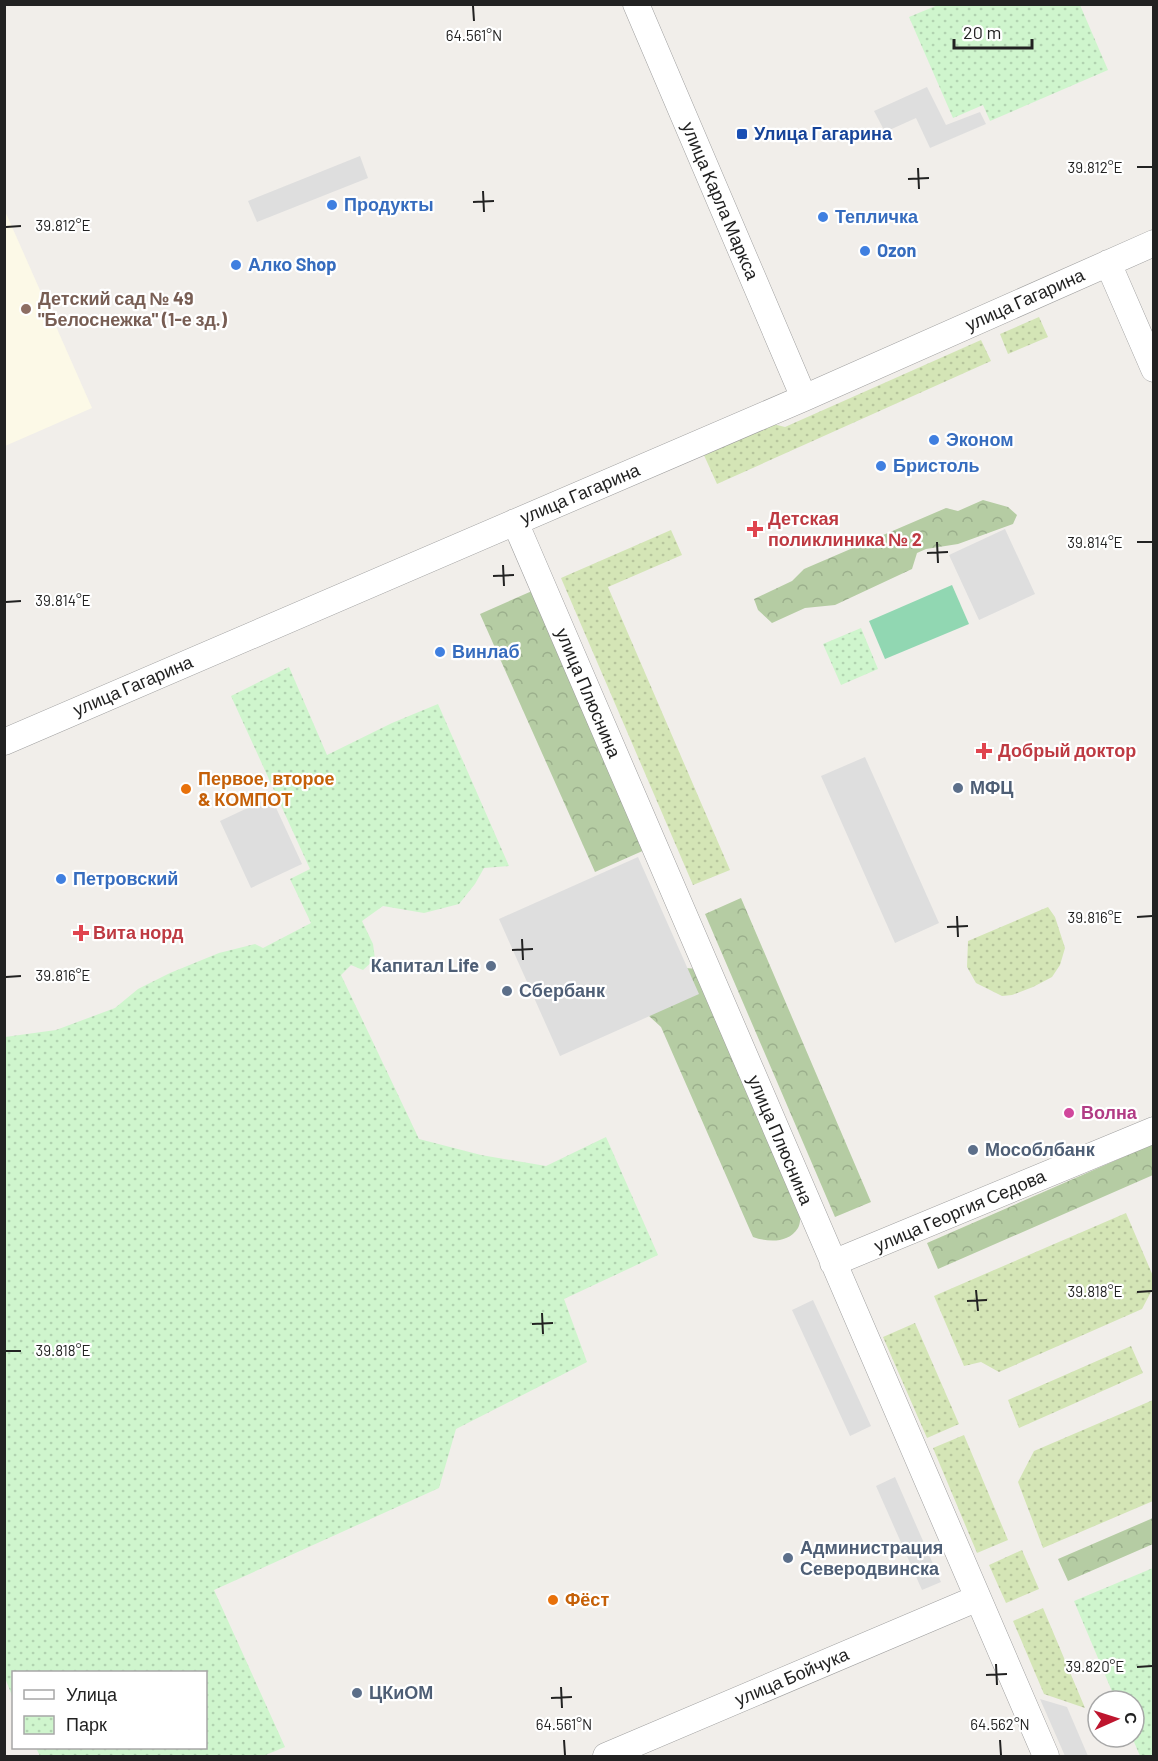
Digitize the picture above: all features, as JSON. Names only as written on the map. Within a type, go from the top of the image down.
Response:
[{"type":"street","name":"улица Карла Маркса","points":[[636,4],[804,398]]},
{"type":"street","name":"улица Гагарина","points":[[4,742],[804,398],[1154,243]]},
{"type":"street","points":[[1108,263],[1154,369]]},
{"type":"street","name":"улица Плюснина","points":[[515,522],[1046,1756]]},
{"type":"street","name":"улица Георгия Седова","points":[[833,1263],[1154,1130]]},
{"type":"street","name":"улица Бойчука","points":[[606,1756],[978,1598]]},
{"type":"shaded area","points":[[927,87],[946,125],[980,112],[986,124],[930,148],[916,118],[885,132],[874,111]]},
{"type":"shaded area","points":[[360,156],[368,178],[257,222],[248,201]]},
{"type":"shaded area","name":"Детский сад № 49 \"Белоснежка\" (1-е зд.)","points":[[5,211],[92,408],[4,446]]},
{"type":"shaded area","points":[[1005,529],[1035,594],[979,620],[949,555]]},
{"type":"shaded area","points":[[865,757],[939,923],[895,943],[821,776]]},
{"type":"shaded area","points":[[271,797],[302,864],[251,888],[220,821]]},
{"type":"shaded area","points":[[638,857],[699,994],[560,1056],[499,919]]},
{"type":"shaded area","points":[[813,1300],[871,1426],[850,1436],[792,1310]]},
{"type":"shaded area","points":[[895,1477],[941,1582],[922,1590],[876,1486]]},
{"type":"shaded area","points":[[1040,1699],[1067,1707],[1088,1756],[1065,1756]]},
{"type":"green space","points":[[938,5],[1080,5],[1108,70],[990,121],[983,105],[953,118],[909,17]]},
{"type":"green space","points":[[1039,317],[1048,337],[1008,354],[1000,334]]},
{"type":"green space","points":[[981,340],[991,361],[717,484],[703,453],[769,423],[785,427]]},
{"type":"green space","points":[[983,500],[1008,507],[1017,515],[1013,524],[958,544],[926,549],[917,553],[912,569],[835,605],[805,608],[772,623],[758,610],[754,599],[792,581],[804,569],[946,508],[958,511]]},
{"type":"green space","points":[[671,530],[682,555],[608,587],[730,870],[693,885],[561,578]]},
{"type":"green space","points":[[952,585],[969,624],[885,659],[869,621]]},
{"type":"green space","points":[[532,591],[647,849],[595,872],[480,614]]},
{"type":"green space","points":[[861,628],[878,669],[841,685],[823,644]]},
{"type":"green space","points":[[289,667],[327,755],[392,723],[438,704],[509,866],[484,868],[459,904],[424,913],[383,906],[362,921],[373,944],[375,959],[363,970],[351,965],[341,975],[419,1139],[481,1155],[546,1166],[606,1137],[658,1255],[564,1299],[587,1362],[456,1429],[439,1488],[214,1590],[285,1747],[263,1756],[40,1756],[36,1749],[207,1749],[207,1671],[12,1671],[12,1696],[5,1678],[5,1037],[56,1030],[115,1008],[138,989],[170,973],[219,953],[255,944],[263,948],[311,923],[290,879],[310,869],[231,696]]},
{"type":"green space","points":[[741,898],[871,1202],[835,1217],[705,914]]},
{"type":"green space","points":[[1048,907],[1055,917],[1065,948],[1060,965],[1052,977],[1012,995],[1002,996],[976,983],[967,967],[968,941]]},
{"type":"green space","points":[[671,967],[699,969],[801,1209],[799,1226],[789,1237],[771,1241],[753,1237],[661,1027],[649,1016],[651,988]]},
{"type":"green space","points":[[1153,1144],[1153,1175],[938,1269],[927,1243]]},
{"type":"green space","points":[[1126,1213],[1153,1276],[1153,1288],[1142,1309],[999,1372],[981,1362],[964,1366],[934,1296]]},
{"type":"green space","points":[[915,1323],[959,1424],[927,1438],[883,1337]]},
{"type":"green space","points":[[1131,1346],[1143,1373],[1019,1428],[1008,1400]]},
{"type":"green space","points":[[1153,1400],[1153,1501],[1043,1548],[1018,1482],[1034,1451]]},
{"type":"green space","points":[[964,1435],[1008,1540],[977,1553],[933,1448]]},
{"type":"green space","points":[[1153,1518],[1153,1544],[1068,1581],[1058,1559]]},
{"type":"green space","points":[[1022,1550],[1039,1589],[1006,1603],[989,1565]]},
{"type":"green space","points":[[1153,1568],[1153,1756],[1140,1756],[1137,1749],[1146,1749],[1146,1689],[1111,1689],[1074,1601]]},
{"type":"green space","points":[[1043,1608],[1085,1708],[1044,1694],[1013,1621]]},
{"type":"place","name":"Улица Гагарина","points":[[742,134]]},
{"type":"place","name":"Продукты","points":[[332,205]]},
{"type":"place","name":"Тепличка","points":[[823,217]]},
{"type":"place","name":"Ozon","points":[[865,251]]},
{"type":"place","name":"Алко Shop","points":[[236,265]]},
{"type":"place","name":"Детский сад № 49 \"Белоснежка\" (1-е зд.)","points":[[26,309]]},
{"type":"place","name":"Эконом","points":[[934,440]]},
{"type":"place","name":"Бристоль","points":[[881,466]]},
{"type":"place","name":"Детская поликлиника № 2","points":[[755,529]]},
{"type":"place","name":"Винлаб","points":[[440,652]]},
{"type":"place","name":"Добрый доктор","points":[[984,751]]},
{"type":"place","name":"МФЦ","points":[[958,788]]},
{"type":"place","name":"Первое, второе & КОМПОТ","points":[[186,789]]},
{"type":"place","name":"Петровский","points":[[61,879]]},
{"type":"place","name":"Вита норд","points":[[81,933]]},
{"type":"place","name":"Капитал Life","points":[[491,966]]},
{"type":"place","name":"Сбербанк","points":[[507,991]]},
{"type":"place","name":"Волна","points":[[1069,1113]]},
{"type":"place","name":"Мособлбанк","points":[[973,1150]]},
{"type":"place","name":"Администрация Северодвинска","points":[[788,1558]]},
{"type":"place","name":"Фёст","points":[[553,1600]]},
{"type":"place","name":"ЦКиОМ","points":[[357,1693]]}]
